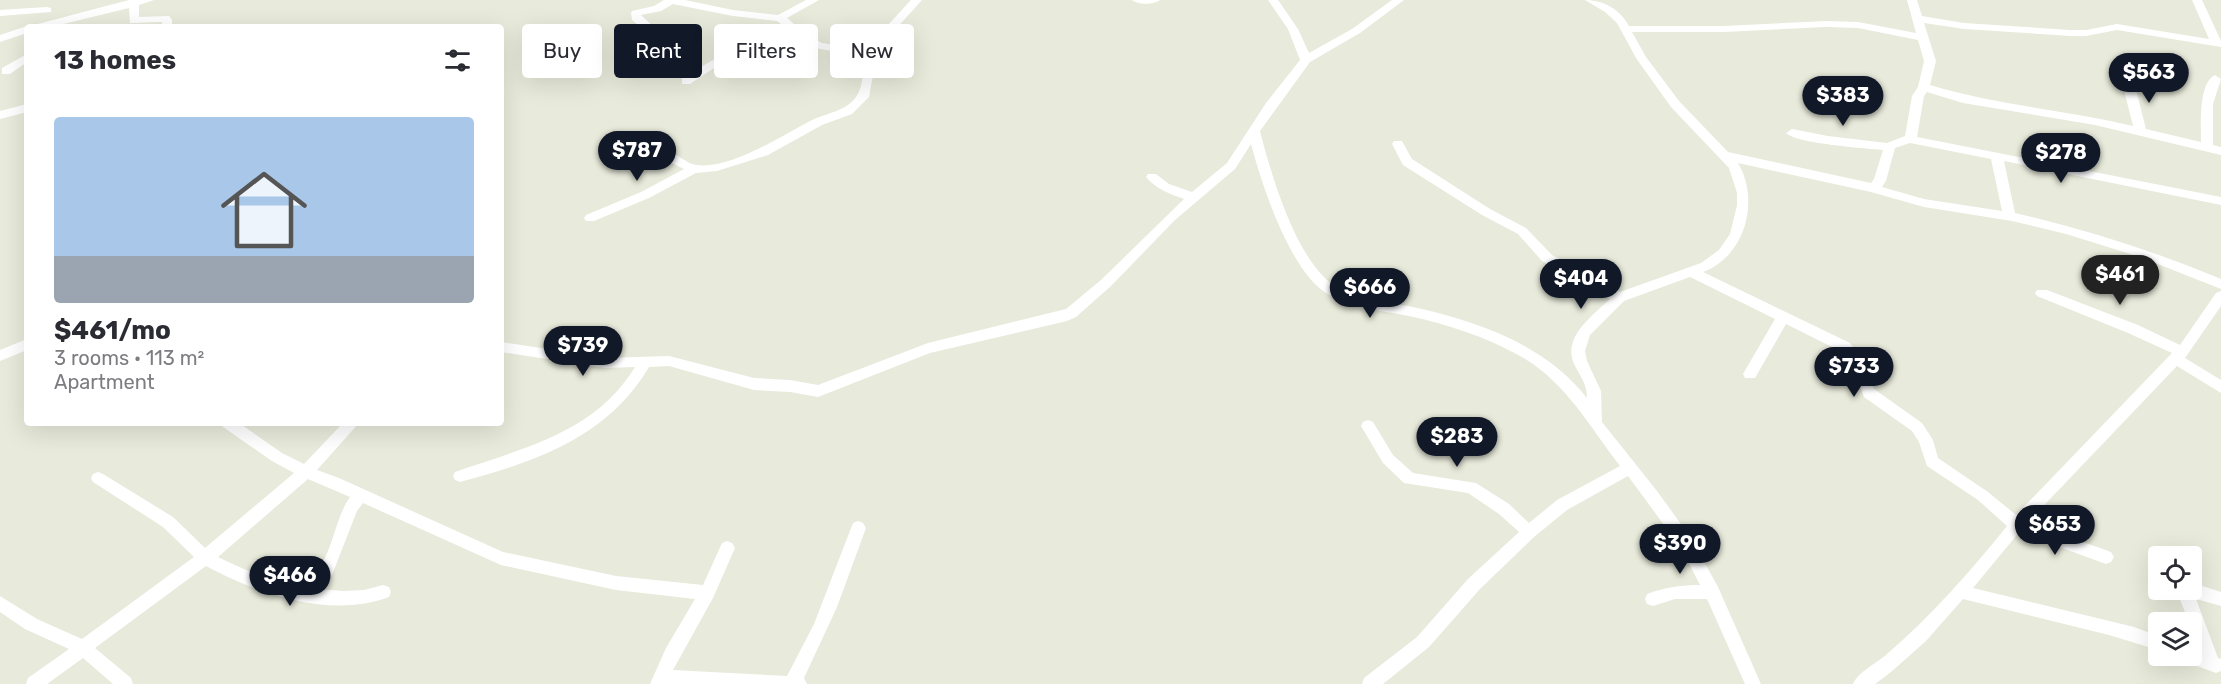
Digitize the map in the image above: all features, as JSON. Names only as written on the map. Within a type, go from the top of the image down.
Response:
[{"type":"street","points":[[52,24],[149,0]]},
{"type":"street","points":[[686,81],[716,62],[743,51],[814,0]]},
{"type":"street","points":[[894,24],[917,0]]},
{"type":"street","points":[[1137,0],[1155,0]]},
{"type":"street","points":[[1273,0],[1293,28],[1306,60]]},
{"type":"street","points":[[504,346],[605,363],[669,361],[753,384],[790,386],[818,391],[918,351],[1071,313],[1106,283],[1192,197],[1231,166],[1287,82],[1306,60],[1334,42],[1356,32],[1399,0]]},
{"type":"street","points":[[1590,0],[1615,15],[1626,29],[1641,58],[1675,104],[1734,166],[1743,193],[1743,206],[1736,235],[1723,253],[1706,266],[1619,298],[1592,321],[1579,342],[1580,362],[1594,391],[1593,417]]},
{"type":"street","points":[[1909,139],[1912,135],[1918,96],[1924,87],[1930,61],[1912,0]]},
{"type":"street","points":[[2197,0],[2219,44]]},
{"type":"street","points":[[644,24],[635,16],[639,11],[657,9],[674,1],[784,22],[819,46],[830,48]]},
{"type":"street","points":[[134,2],[134,21],[165,18],[167,24]]},
{"type":"street","points":[[0,13],[47,10]]},
{"type":"street","points":[[1918,19],[1964,26],[2070,33],[2086,33],[2117,27],[2219,44]]},
{"type":"street","points":[[1626,29],[1724,29],[1826,24],[1858,25],[1923,37]]},
{"type":"street","points":[[0,39],[24,30]]},
{"type":"street","points":[[6,71],[24,59]]},
{"type":"street","points":[[590,218],[645,195],[694,169],[735,163],[854,107],[863,97],[867,78]]},
{"type":"street","points":[[2207,147],[2208,100],[2215,79]]},
{"type":"street","points":[[2128,82],[2141,133]]},
{"type":"street","points":[[1924,87],[1963,99],[2095,121],[2221,151]]},
{"type":"street","points":[[0,115],[24,109]]},
{"type":"street","points":[[1254,130],[1264,168],[1296,247],[1322,283],[1352,300],[1461,325],[1522,352],[1556,374],[1572,389],[1593,417],[1600,433],[1630,468],[1686,543],[1712,592],[1753,684]]},
{"type":"street","points":[[1792,133],[1889,147],[1909,139],[2221,201]]},
{"type":"street","points":[[1398,144],[1407,162],[1486,212],[1522,231],[1555,263],[1619,298]]},
{"type":"street","points":[[1873,188],[1880,181],[1889,147]]},
{"type":"street","points":[[654,149],[694,169]]},
{"type":"street","points":[[1726,156],[1873,188],[1906,199],[2009,216],[2047,225],[2153,256],[2221,284]]},
{"type":"street","points":[[1997,157],[2009,216]]},
{"type":"street","points":[[1152,177],[1165,187],[1192,197]]},
{"type":"street","points":[[1692,272],[1845,347],[1859,361],[1869,393],[1917,428],[1926,440],[1932,462],[1983,496],[2017,524],[2106,557]]},
{"type":"street","points":[[2042,293],[2133,329],[2179,356],[2221,387]]},
{"type":"street","points":[[1861,684],[1885,668],[1920,636],[1992,556],[2017,524],[2179,356],[2221,296]]},
{"type":"street","points":[[1750,374],[1783,317]]},
{"type":"street","points":[[0,356],[24,345]]},
{"type":"street","points":[[460,476],[501,465],[584,427],[622,395],[637,379],[645,362]]},
{"type":"street","points":[[232,426],[277,457],[306,472],[334,482],[501,558],[616,583],[707,593]]},
{"type":"street","points":[[34,684],[205,558],[306,472],[349,426]]},
{"type":"street","points":[[1368,426],[1388,459],[1409,479],[1471,487],[1497,504],[1529,532]]},
{"type":"street","points":[[1370,684],[1423,642],[1474,584],[1529,532],[1562,505],[1630,468]]},
{"type":"street","points":[[98,478],[168,522],[205,558],[240,576],[313,595],[356,599],[383,592]]},
{"type":"street","points":[[297,591],[312,584],[327,570],[351,508],[360,495]]},
{"type":"street","points":[[727,548],[707,593],[659,680],[796,683],[839,583],[858,528]]},
{"type":"street","points":[[1959,591],[1994,602],[2095,625],[2148,640]]},
{"type":"street","points":[[1653,599],[1675,592],[1712,592]]},
{"type":"street","points":[[2217,665],[2187,597],[2190,593],[2199,592],[2221,599]]},
{"type":"street","points":[[0,603],[31,624],[82,647],[125,684]]},
{"type":"street","points":[[2202,660],[2217,665]]}]
